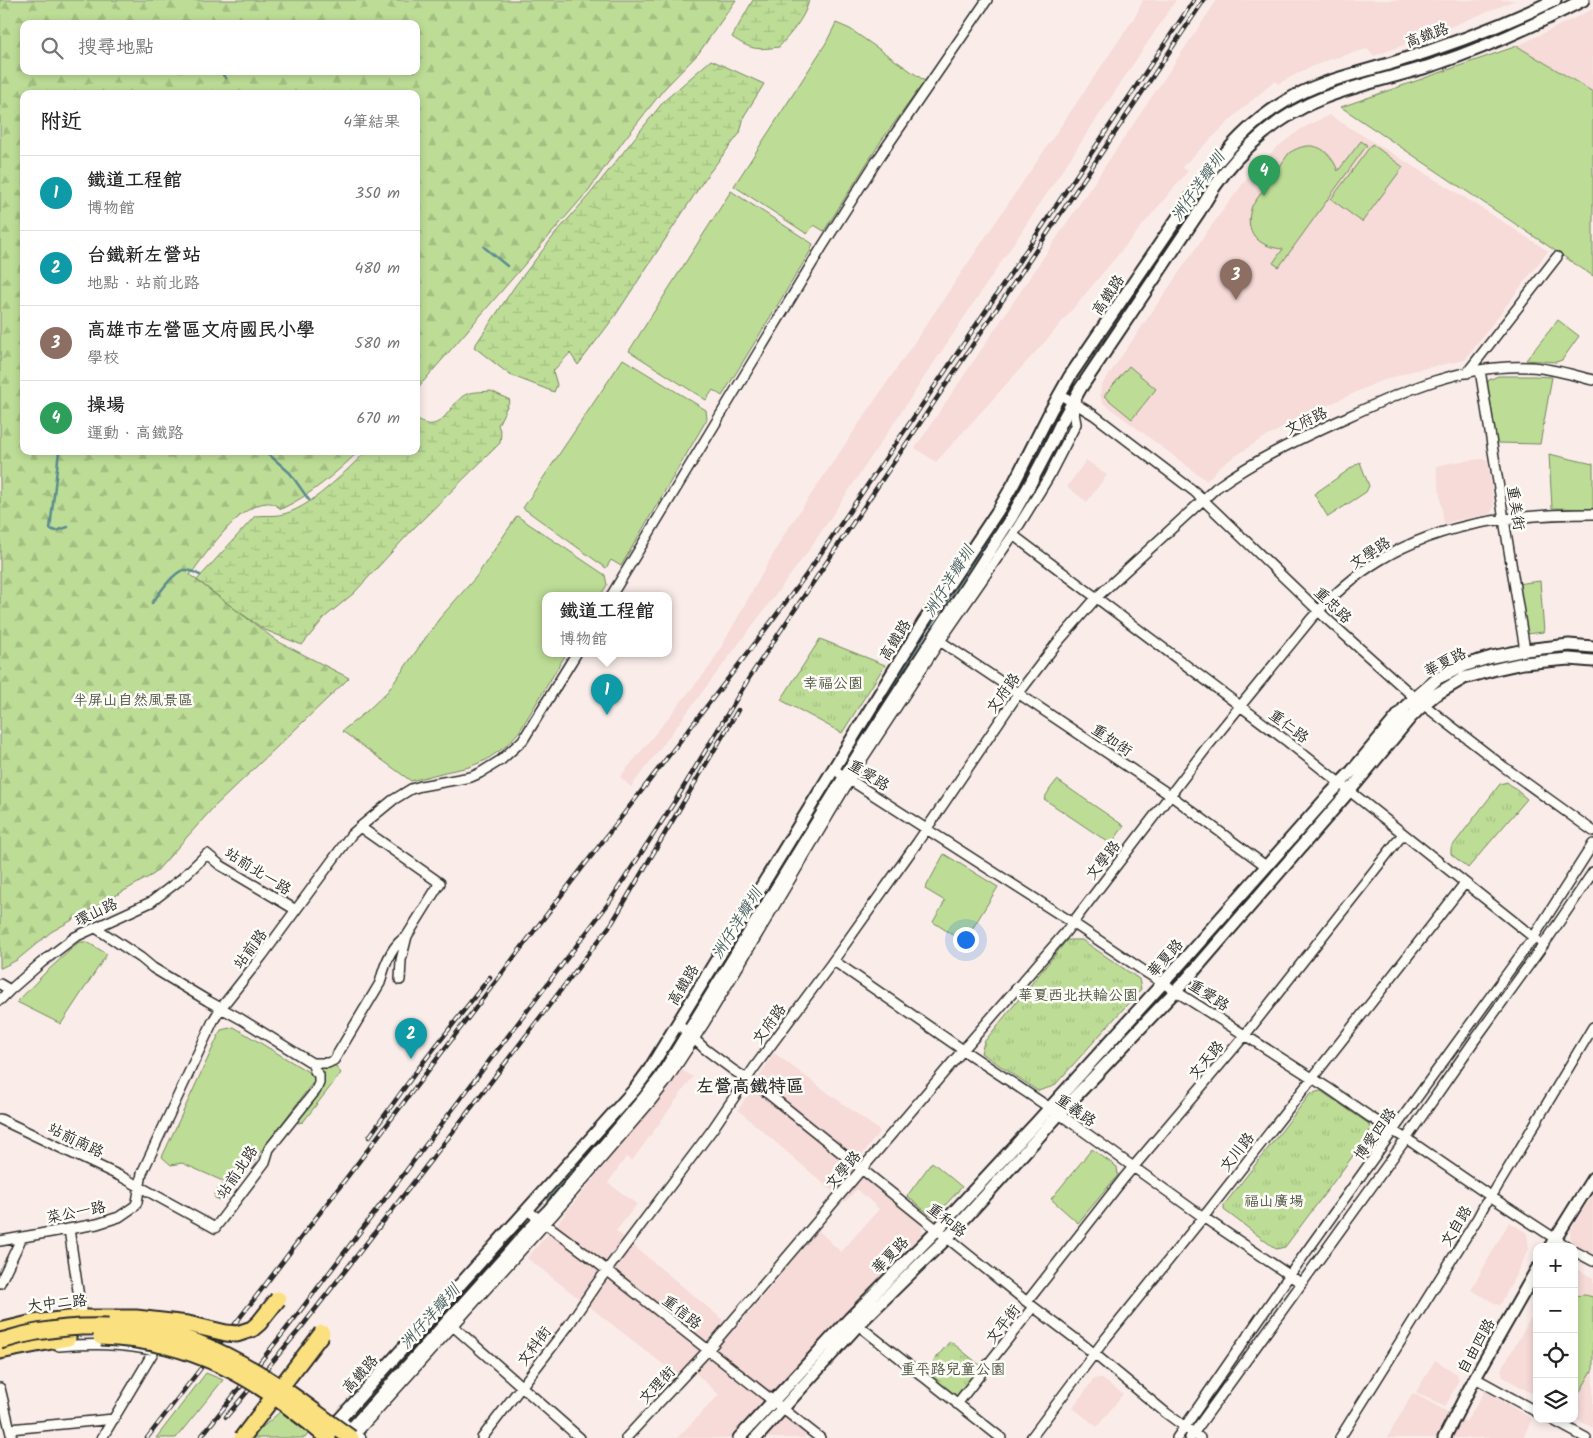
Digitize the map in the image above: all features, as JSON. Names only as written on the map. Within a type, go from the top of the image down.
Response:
[{"type":"highway","points":[[0,1331],[32,1323],[78,1318],[136,1318],[195,1324],[226,1333],[237,1334],[252,1329],[278,1299]]},
{"type":"highway","points":[[116,1318],[170,1327],[200,1336],[228,1348],[268,1371],[341,1423],[351,1436]]},
{"type":"highway","points":[[0,1341],[39,1332],[84,1327],[124,1328],[161,1333],[194,1342],[235,1360],[277,1385],[351,1436]]},
{"type":"highway","points":[[242,1438],[325,1335],[253,1438]]},
{"type":"highway","points":[[0,1345],[37,1337],[121,1338],[163,1345],[196,1354],[254,1382],[328,1438]]},
{"type":"highway","points":[[0,1352],[68,1338]]},
{"type":"highway","points":[[297,1413],[351,1436]]},
{"type":"street","points":[[613,592],[874,164],[987,0]]},
{"type":"street","name":"高鐵路","points":[[323,1438],[635,1089],[649,1070],[918,631],[1004,500],[1059,394],[1204,179],[1228,149],[1256,122],[1286,101],[1317,85],[1432,50],[1523,15],[1555,0]]},
{"type":"street","name":"高鐵路","points":[[351,1436],[453,1326],[542,1222],[645,1097],[691,1036],[848,778],[1011,518],[1072,402],[1216,185],[1238,158],[1265,132],[1291,114],[1322,98],[1438,63],[1529,28],[1583,0]]},
{"type":"street","points":[[1523,15],[1529,28]]},
{"type":"street","points":[[1467,373],[1557,257]]},
{"type":"street","name":"文府路","points":[[607,1270],[712,1130],[746,1078],[834,961],[1018,694],[1096,598],[1148,549],[1228,479],[1275,452],[1325,427],[1401,393],[1435,381],[1480,370],[1530,367],[1561,371],[1593,380]]},
{"type":"street","name":"重美街","points":[[1480,370],[1525,650]]},
{"type":"street","name":"重忠路","points":[[1059,394],[1094,415],[1195,492],[1319,611],[1419,701],[1504,767],[1593,831]]},
{"type":"street","name":"高鐵路","points":[[848,778],[1013,534],[1048,478],[1076,424],[1072,402]]},
{"type":"street","name":"文學路","points":[[708,1350],[1073,923],[1240,706],[1319,611],[1363,571],[1380,559],[1439,533],[1504,518],[1549,514],[1593,514]]},
{"type":"street","name":"重仁路","points":[[1013,534],[1345,787],[1544,946]]},
{"type":"street","name":"重如街","points":[[940,641],[1170,795],[1266,866]]},
{"type":"street","name":"華夏路","points":[[756,1438],[778,1405],[850,1318],[1176,991],[1438,678],[1492,657],[1525,650],[1569,645],[1593,647]]},
{"type":"street","name":"站前路","points":[[140,1188],[142,1172],[213,1021],[351,835],[393,800],[411,789],[471,777],[501,760],[523,740],[574,657]]},
{"type":"street","name":"華夏路","points":[[1419,701],[1435,696],[1464,678],[1496,669],[1569,659],[1593,661]]},
{"type":"street","name":"重愛路","points":[[833,769],[1406,1139],[1491,1197],[1552,1243]]},
{"type":"street","name":"華夏路","points":[[739,1438],[778,1405],[947,1238],[1163,982],[1266,866],[1345,787]]},
{"type":"street","points":[[360,827],[440,883],[407,936],[401,960],[400,980]]},
{"type":"street","name":"文天路","points":[[1030,1305],[1134,1167],[1245,1035],[1404,834]]},
{"type":"street","name":"博愛四路","points":[[1177,1438],[1289,1276],[1533,938],[1593,844]]},
{"type":"street","name":"站前北一路","points":[[207,854],[220,865],[296,910]]},
{"type":"street","name":"環山路","points":[[0,1000],[41,963],[75,937],[155,900],[185,876],[207,854]]},
{"type":"street","name":"博愛四路","points":[[1194,1436],[1474,1041],[1544,946],[1593,872]]},
{"type":"street","name":"文川路","points":[[1031,1438],[1094,1353],[1203,1217],[1464,883]]},
{"type":"street","points":[[96,928],[153,968],[241,1018],[312,1063],[328,1063],[334,1060],[380,983],[383,971],[398,942],[407,936]]},
{"type":"street","name":"重義路","points":[[834,961],[1055,1111],[1203,1217],[1302,1283]]},
{"type":"street","points":[[0,984],[10,990]]},
{"type":"street","name":"重和路","points":[[678,1024],[730,1068],[762,1089],[1030,1305],[1094,1353],[1194,1436]]},
{"type":"street","name":"文自路","points":[[1340,1438],[1491,1197],[1593,1027]]},
{"type":"street","name":"站前北路","points":[[140,1188],[215,1228],[265,1162],[269,1149],[316,1090],[319,1083],[319,1075],[312,1063]]},
{"type":"street","name":"站前南路","points":[[0,1119],[140,1188]]},
{"type":"street","points":[[1552,1243],[1593,1178]]},
{"type":"street","name":"菜公一路","points":[[0,1241],[97,1224],[119,1217],[137,1202],[140,1188]]},
{"type":"street","name":"重信路","points":[[527,1210],[607,1270],[820,1438]]},
{"type":"street","name":"高鐵路","points":[[351,1436],[542,1222]]},
{"type":"street","points":[[70,1229],[81,1311]]},
{"type":"street","points":[[0,1283],[22,1237]]},
{"type":"street","points":[[1578,1253],[1593,1261]]},
{"type":"street","name":"文科街","points":[[482,1438],[568,1326],[607,1270]]},
{"type":"street","name":"自由四路","points":[[1444,1438],[1475,1378],[1533,1276]]},
{"type":"street","name":"文平街","points":[[957,1404],[1030,1305]]},
{"type":"street","name":"大中二路","points":[[0,1326],[14,1321],[81,1311],[152,1321],[177,1319]]},
{"type":"street","points":[[453,1326],[580,1438]]},
{"type":"street","points":[[858,1326],[1001,1438]]},
{"type":"street","points":[[0,1358],[17,1352],[91,1344],[154,1350],[102,1438]]},
{"type":"street","name":"文理街","points":[[626,1438],[708,1350]]},
{"type":"street","points":[[1475,1378],[1533,1410]]},
{"type":"street","points":[[0,1388],[11,1434],[114,1419]]},
{"type":"street","points":[[340,1420],[351,1436]]},
{"type":"street","points":[[1558,1423],[1586,1438]]},
{"type":"shaded area","points":[[1143,0],[1176,0],[807,553],[631,787],[620,777],[711,665],[785,533],[1136,15]]},
{"type":"shaded area","points":[[1217,0],[1516,0],[1374,56],[1367,49],[1328,60],[1278,84],[1275,81],[1242,109],[1182,167],[1188,171],[1051,335],[936,462],[915,448]]},
{"type":"shaded area","points":[[1593,9],[1593,92],[1517,46]]},
{"type":"shaded area","points":[[1329,115],[1477,205],[1548,251],[1465,360],[1412,371],[1376,383],[1311,413],[1258,441],[1219,467],[1207,481],[1103,403],[1100,396],[1101,386],[1209,229],[1251,173],[1276,148],[1301,129]]},
{"type":"shaded area","points":[[1482,459],[1488,461],[1494,507],[1490,514],[1444,524],[1436,466]]},
{"type":"shaded area","points":[[1086,460],[1107,475],[1087,502],[1067,487]]},
{"type":"shaded area","points":[[774,1053],[880,1131],[852,1169],[922,1224],[922,1233],[844,1316],[861,1331],[784,1416],[807,1434],[804,1438],[677,1438],[719,1395],[687,1365],[677,1375],[527,1258],[682,1070],[693,1077],[632,1161],[626,1157],[608,1183],[637,1204],[616,1231],[735,1330],[818,1230],[841,1252],[879,1209],[857,1189],[845,1202],[738,1110]]},
{"type":"shaded area","points":[[1593,1194],[1593,1255],[1578,1245],[1578,1243],[1571,1241],[1570,1231]]},
{"type":"shaded area","points":[[1509,1222],[1527,1233],[1529,1249],[1500,1306],[1471,1290]]},
{"type":"shaded area","points":[[1578,1269],[1593,1278],[1593,1428],[1578,1420]]},
{"type":"shaded area","points":[[1533,1314],[1533,1394],[1503,1377],[1501,1370]]},
{"type":"shaded area","points":[[1435,1360],[1457,1374],[1459,1380],[1445,1407],[1416,1392]]},
{"type":"shaded area","points":[[1101,1378],[1123,1394],[1097,1427],[1073,1408],[1093,1380]]},
{"type":"shaded area","points":[[1485,1391],[1532,1419],[1523,1438],[1387,1438],[1413,1393],[1466,1422]]},
{"type":"green space","name":"半屏山自然風景區","points":[[0,0],[736,0],[698,54],[664,89],[624,140],[588,191],[420,385],[420,90],[20,90],[20,455],[355,455],[322,483],[281,509],[267,503],[245,512],[214,543],[190,575],[277,641],[349,678],[212,809],[154,874],[51,932],[17,960],[1,968]]},
{"type":"green space","points":[[753,0],[809,0],[801,19],[779,47],[759,49],[749,47],[732,37]]},
{"type":"green space","points":[[836,23],[850,29],[925,81],[881,141],[824,231],[814,225],[807,234],[734,186],[826,43]]},
{"type":"green space","points":[[1517,46],[1593,92],[1593,276],[1341,107]]},
{"type":"green space","points":[[711,60],[764,84],[744,116],[740,133],[706,177],[615,316],[578,365],[570,353],[553,371],[557,385],[554,392],[510,375],[474,347],[515,286],[664,101]]},
{"type":"green space","points":[[1361,141],[1367,145],[1279,267],[1273,263],[1283,249],[1266,245],[1254,236],[1249,223],[1250,215],[1252,206],[1289,153],[1305,146],[1319,148],[1330,156],[1338,171]]},
{"type":"green space","points":[[1372,144],[1403,167],[1362,222],[1331,199]]},
{"type":"green space","points":[[731,191],[813,244],[810,252],[722,396],[713,390],[706,400],[629,351]]},
{"type":"green space","points":[[1558,320],[1579,336],[1562,360],[1556,362],[1526,360]]},
{"type":"green space","points":[[623,359],[706,410],[707,419],[621,566],[611,560],[606,568],[523,508]]},
{"type":"green space","points":[[1129,366],[1156,389],[1132,419],[1104,396]]},
{"type":"green space","points":[[1498,376],[1552,377],[1540,444],[1497,443],[1495,440],[1487,384],[1489,380]]},
{"type":"green space","points":[[491,391],[510,400],[498,425],[501,433],[500,443],[414,528],[354,593],[325,617],[302,645],[265,630],[197,580],[255,516],[279,515],[303,506],[326,489],[363,455],[420,455],[420,421],[432,424],[438,422],[457,401],[466,394]]},
{"type":"green space","points":[[1549,454],[1593,464],[1593,509],[1552,508]]},
{"type":"green space","points":[[1360,462],[1369,486],[1366,492],[1328,517],[1314,494]]},
{"type":"green space","points":[[517,516],[605,575],[607,585],[603,592],[542,592],[542,657],[564,657],[519,732],[505,747],[486,760],[469,767],[411,781],[342,731],[388,691],[439,619],[476,577]]},
{"type":"green space","points":[[1540,581],[1544,632],[1525,634],[1516,584]]},
{"type":"green space","name":"幸福公園","points":[[820,639],[885,665],[842,733],[781,700]]},
{"type":"green space","points":[[1057,780],[1124,826],[1111,844],[1044,799]]},
{"type":"green space","points":[[1507,782],[1527,799],[1468,868],[1451,854],[1451,848],[1500,784]]},
{"type":"green space","points":[[944,854],[998,887],[964,942],[933,922],[945,901],[925,889]]},
{"type":"green space","name":"華夏西北扶輪公園","points":[[1067,940],[1082,940],[1139,979],[1141,989],[1054,1086],[1038,1091],[981,1053],[984,1042]]},
{"type":"green space","points":[[79,942],[87,942],[107,954],[61,1024],[17,1002],[45,973]]},
{"type":"green space","points":[[234,1027],[310,1073],[314,1081],[225,1199],[220,1200],[215,1198],[214,1194],[225,1182],[182,1163],[171,1165],[162,1157],[221,1030]]},
{"type":"green space","points":[[334,1065],[341,1073],[303,1122],[298,1123],[298,1117],[320,1089],[323,1076],[321,1070],[323,1067]]},
{"type":"green space","name":"福山廣場","points":[[1321,1091],[1369,1124],[1370,1133],[1285,1247],[1276,1249],[1224,1210],[1224,1205],[1311,1093]]},
{"type":"green space","points":[[1092,1149],[1117,1167],[1118,1175],[1078,1223],[1051,1199]]},
{"type":"green space","points":[[932,1162],[962,1187],[935,1216],[930,1215],[907,1196]]},
{"type":"green space","points":[[1578,1296],[1593,1297],[1593,1369],[1578,1395],[1578,1333]]},
{"type":"green space","name":"重平路兒童公園","points":[[950,1341],[981,1366],[956,1397],[925,1372]]},
{"type":"green space","points":[[206,1373],[223,1380],[176,1438],[156,1438]]},
{"type":"green space","points":[[281,1411],[308,1434],[305,1438],[250,1438]]},
{"type":"waterway","points":[[223,75],[226,78]]},
{"type":"waterway","name":"洲仔洋瓣圳","points":[[1109,335],[1211,184],[1244,144],[1263,126],[1284,111],[1308,97],[1336,86]]},
{"type":"waterway","points":[[484,247],[507,266]]},
{"type":"waterway","name":"洲仔洋瓣圳","points":[[1078,381],[1100,348]]},
{"type":"waterway","name":"洲仔洋瓣圳","points":[[854,750],[929,627],[1023,483],[1054,420]]},
{"type":"waterway","points":[[59,455],[50,529],[56,531],[68,527]]},
{"type":"waterway","points":[[270,455],[290,473],[309,500]]},
{"type":"waterway","points":[[152,603],[175,575],[180,572],[188,570],[200,575]]},
{"type":"waterway","name":"洲仔洋瓣圳","points":[[548,1200],[633,1102]]},
{"type":"waterway","name":"洲仔洋瓣圳","points":[[357,1414],[518,1233]]},
{"type":"railway","points":[[147,1438],[806,575],[1194,0]]},
{"type":"railway","points":[[200,1438],[291,1323],[608,904],[677,798],[749,678],[1204,0]]},
{"type":"railway","points":[[226,1417],[300,1329],[612,923],[738,710]]},
{"type":"railway","points":[[369,1137],[418,1069],[490,977]]},
{"type":"place","name":"操場","points":[[1264,196]]},
{"type":"place","name":"高雄市左營區文府國民小學","points":[[1236,300]]},
{"type":"place","name":"鐵道工程館","points":[[607,715]]},
{"type":"place","name":"台鐵新左營站","points":[[411,1059]]},
{"type":"district","name":"左營高鐵特區","points":[[750,1086]]}]
